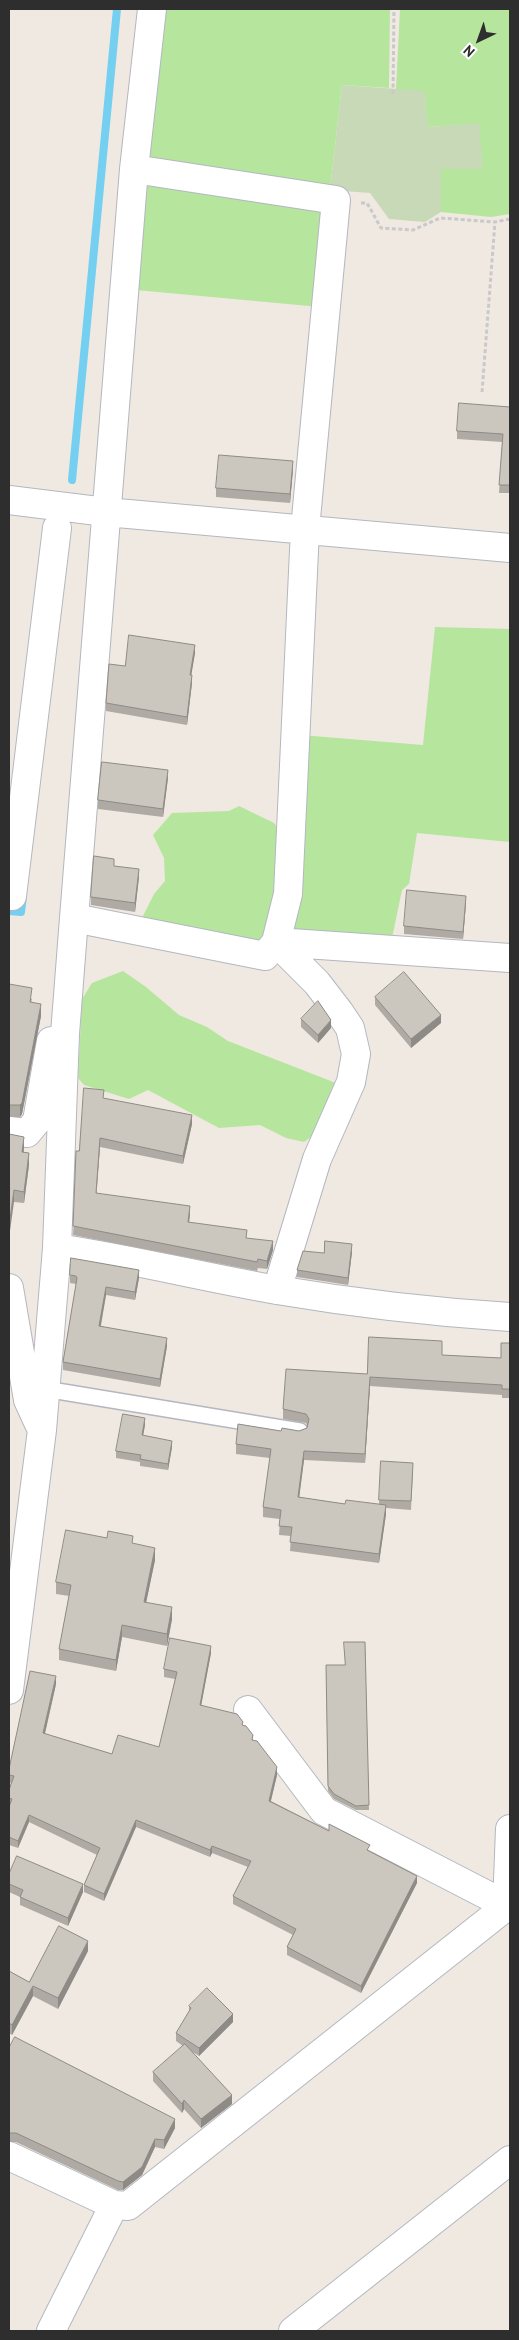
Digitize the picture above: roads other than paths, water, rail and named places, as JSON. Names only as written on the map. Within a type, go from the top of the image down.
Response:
[{"type":"street","points":[[9,1690],[46,1389],[56,1248],[65,1034],[134,169],[152,9]]},
{"type":"street","points":[[74,918],[265,956],[276,942],[288,894],[305,530],[336,200],[134,169]]},
{"type":"street","points":[[9,500],[106,512],[510,548]]},
{"type":"street","points":[[9,896],[12,896],[57,528]]},
{"type":"street","points":[[276,942],[510,958]]},
{"type":"street","points":[[276,942],[318,983],[340,1013],[350,1028],[356,1054],[351,1082],[317,1159],[277,1290]]},
{"type":"street","points":[[9,1131],[27,1133],[37,1121],[51,1040],[65,1034]]},
{"type":"street","points":[[56,1248],[109,1256],[277,1290],[434,1312],[510,1317]]},
{"type":"street","points":[[9,1288],[28,1400],[42,1430]]},
{"type":"street","points":[[248,1710],[324,1811],[508,1906]]},
{"type":"street","points":[[508,1906],[510,1829]]},
{"type":"street","points":[[9,2156],[114,2205],[128,2206],[508,1906]]},
{"type":"street","points":[[293,2331],[510,2160]]},
{"type":"street","points":[[51,2331],[114,2205]]},
{"type":"lane","points":[[46,1389],[300,1431]]},
{"type":"waterway","points":[[72,480],[117,9]]},
{"type":"waterway","points":[[9,911],[21,912],[23,896]]}]
